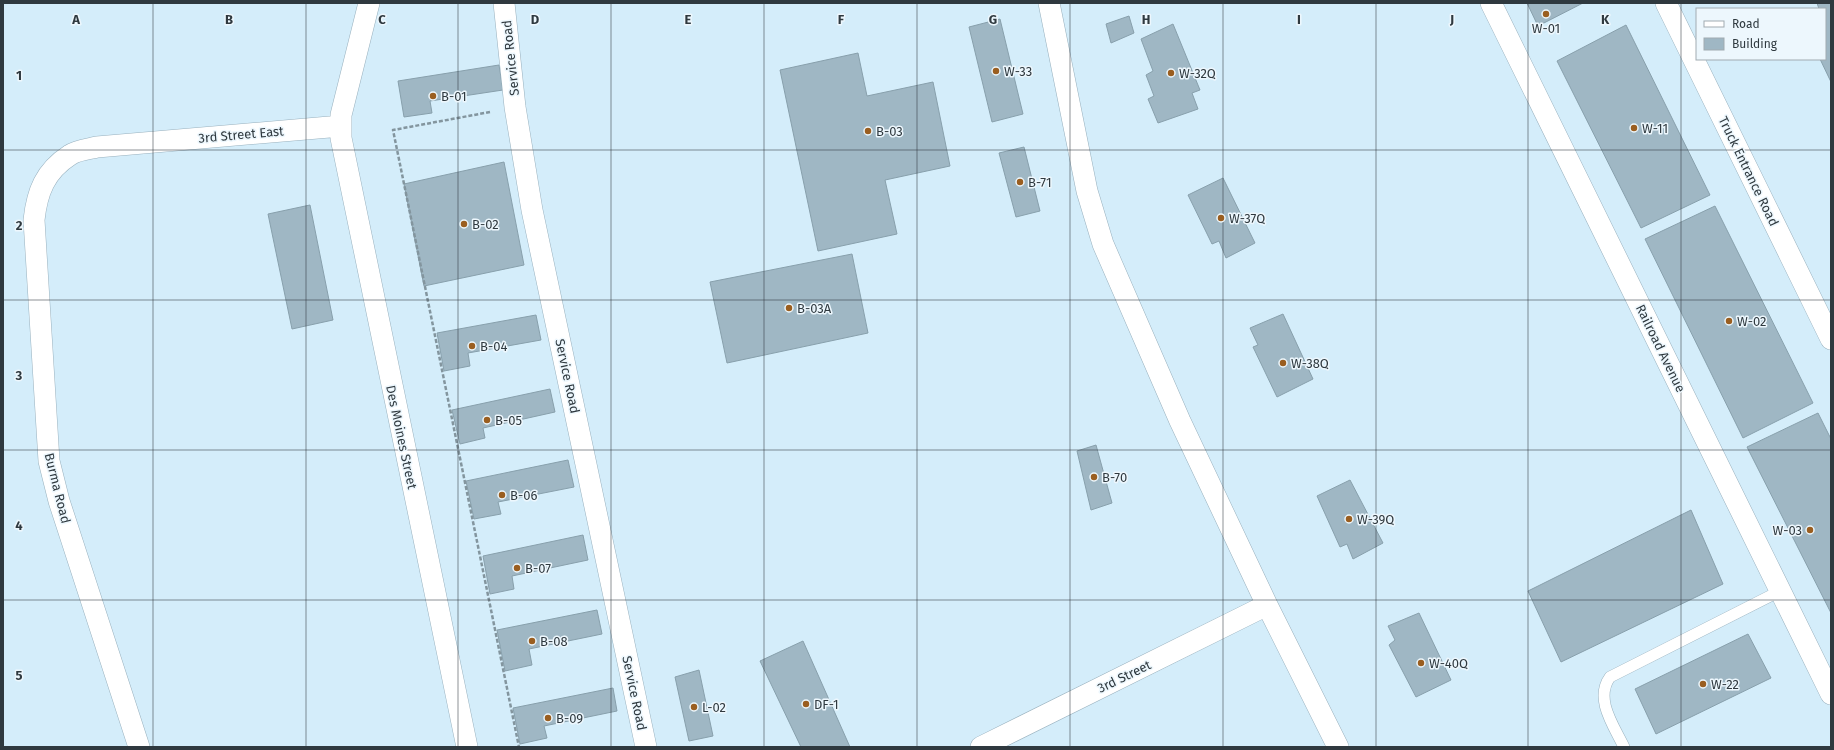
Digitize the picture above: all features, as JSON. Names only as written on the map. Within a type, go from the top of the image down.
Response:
[{"type":"street","points":[[341,126],[341,115],[369,3]]},
{"type":"street","name":"Service Road","points":[[504,3],[515,107],[532,210],[646,747]]},
{"type":"street","points":[[1049,3],[1087,191],[1103,244],[1180,421],[1267,604],[1338,747]]},
{"type":"street","name":"Railroad Avenue","points":[[1491,3],[1831,694]]},
{"type":"street","name":"Truck Entrance Road","points":[[1666,3],[1831,339]]},
{"type":"street","name":"3rd Street East","points":[[38,195],[48,172],[71,154],[97,147],[341,126]]},
{"type":"street","name":"Des Moines Street","points":[[341,126],[342,146],[467,747]]},
{"type":"street","name":"Burma Road","points":[[38,195],[34,220],[49,461],[59,501],[139,747]]},
{"type":"street","name":"3rd Street","points":[[980,747],[1267,604]]},
{"type":"lane","points":[[1624,747],[1604,706],[1604,685],[1610,677],[1780,591]]},
{"type":"path","points":[[515,107],[394,130],[519,747]]},
{"type":"building","name":"W-01","points":[[1527,3],[1583,3],[1538,26]]},
{"type":"building","points":[[1817,3],[1831,3],[1831,82],[1820,60],[1826,60],[1826,8],[1819,8]]},
{"type":"building","points":[[1129,16],[1134,33],[1111,43],[1106,24]]},
{"type":"building","name":"W-33","points":[[1000,19],[1023,114],[992,122],[969,27]]},
{"type":"building","name":"W-32Q","points":[[1173,24],[1200,90],[1192,93],[1198,109],[1158,123],[1148,99],[1154,96],[1146,75],[1153,71],[1141,39]]},
{"type":"building","name":"W-11","points":[[1626,25],[1710,195],[1641,228],[1557,61]]},
{"type":"building","name":"B-03","points":[[858,53],[867,96],[933,82],[950,166],[885,180],[897,234],[818,251],[780,70]]},
{"type":"building","name":"B-01","points":[[499,65],[503,90],[430,101],[432,113],[404,117],[398,81]]},
{"type":"building","name":"B-71","points":[[1024,147],[1040,211],[1016,217],[999,153]]},
{"type":"building","name":"B-02","points":[[504,162],[524,265],[424,286],[404,184]]},
{"type":"building","name":"W-37Q","points":[[1223,178],[1255,243],[1226,258],[1219,241],[1212,244],[1188,195]]},
{"type":"building","points":[[310,205],[333,320],[292,329],[268,214]]},
{"type":"building","name":"W-02","points":[[1715,206],[1813,403],[1743,438],[1645,239]]},
{"type":"building","name":"B-03A","points":[[852,254],[868,333],[727,363],[710,282]]},
{"type":"building","name":"W-38Q","points":[[1283,314],[1313,379],[1277,397],[1253,347],[1258,345],[1250,328]]},
{"type":"building","name":"B-04","points":[[536,315],[541,340],[468,353],[470,366],[444,371],[437,333]]},
{"type":"building","name":"B-05","points":[[550,389],[555,412],[483,428],[485,438],[460,444],[452,410]]},
{"type":"building","name":"W-03","points":[[1818,413],[1831,439],[1831,613],[1747,447]]},
{"type":"building","name":"B-70","points":[[1096,445],[1112,503],[1091,510],[1077,451]]},
{"type":"building","name":"B-06","points":[[568,460],[574,487],[498,502],[501,514],[474,519],[466,481]]},
{"type":"building","name":"W-39Q","points":[[1350,480],[1383,543],[1353,559],[1347,544],[1340,547],[1317,496]]},
{"type":"building","points":[[1691,510],[1723,584],[1561,662],[1528,591]]},
{"type":"building","name":"B-07","points":[[583,535],[588,560],[512,576],[514,589],[490,594],[483,556]]},
{"type":"building","name":"B-08","points":[[597,610],[602,634],[529,649],[532,665],[505,671],[497,630]]},
{"type":"building","name":"W-40Q","points":[[1419,613],[1451,680],[1416,697],[1389,645],[1395,640],[1388,626]]},
{"type":"building","name":"W-22","points":[[1748,634],[1771,678],[1656,734],[1635,689]]},
{"type":"building","name":"DF-1","points":[[803,641],[850,747],[801,747],[760,661]]},
{"type":"building","name":"L-02","points":[[699,670],[713,736],[689,741],[675,677]]},
{"type":"building","name":"B-09","points":[[613,688],[617,711],[544,726],[547,738],[520,744],[513,708]]},
{"type":"place","name":"W-01","points":[[1546,14]]},
{"type":"place","name":"W-33","points":[[996,71]]},
{"type":"place","name":"W-32Q","points":[[1171,73]]},
{"type":"place","name":"B-01","points":[[433,96]]},
{"type":"place","name":"W-11","points":[[1634,128]]},
{"type":"place","name":"B-03","points":[[868,131]]},
{"type":"place","name":"B-71","points":[[1020,182]]},
{"type":"place","name":"W-37Q","points":[[1221,218]]},
{"type":"place","name":"B-02","points":[[464,224]]},
{"type":"place","name":"B-03A","points":[[789,308]]},
{"type":"place","name":"W-02","points":[[1729,321]]},
{"type":"place","name":"B-04","points":[[472,346]]},
{"type":"place","name":"W-38Q","points":[[1283,363]]},
{"type":"place","name":"B-05","points":[[487,420]]},
{"type":"place","name":"B-70","points":[[1094,477]]},
{"type":"place","name":"B-06","points":[[502,495]]},
{"type":"place","name":"W-39Q","points":[[1349,519]]},
{"type":"place","name":"W-03","points":[[1810,530]]},
{"type":"place","name":"B-07","points":[[517,568]]},
{"type":"place","name":"B-08","points":[[532,641]]},
{"type":"place","name":"W-40Q","points":[[1421,663]]},
{"type":"place","name":"W-22","points":[[1703,684]]},
{"type":"place","name":"DF-1","points":[[806,704]]},
{"type":"place","name":"L-02","points":[[694,707]]},
{"type":"place","name":"B-09","points":[[548,718]]}]
